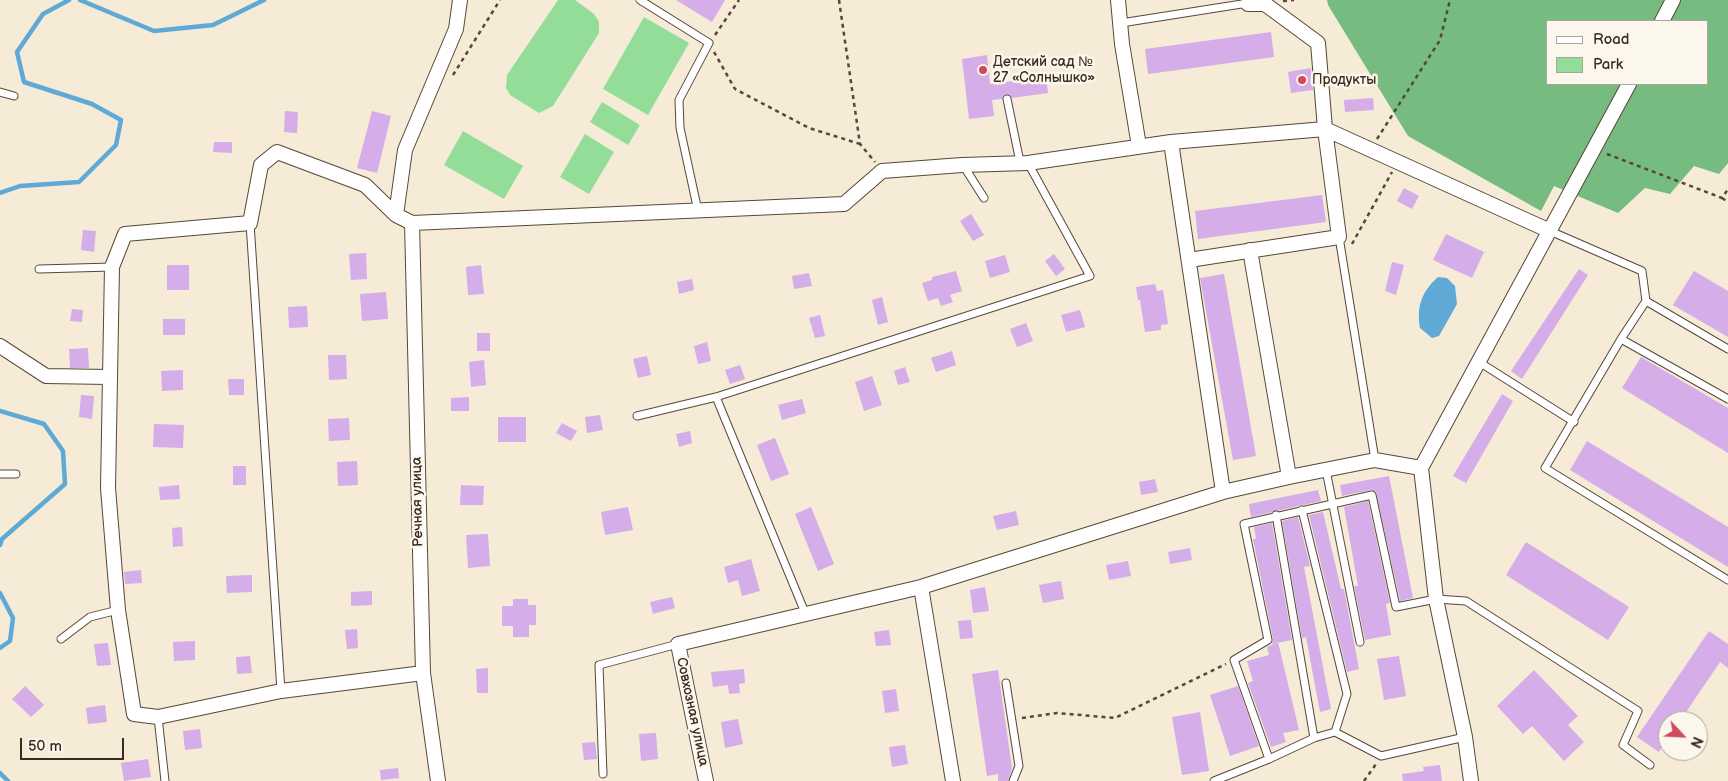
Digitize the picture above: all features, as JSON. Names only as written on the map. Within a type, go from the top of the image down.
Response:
[{"type":"street","points":[[396,215],[405,150],[456,29],[460,0]]},
{"type":"street","points":[[1118,0],[1139,146]]},
{"type":"street","points":[[1663,20],[1673,0]]},
{"type":"street","points":[[1189,260],[1339,237],[1325,129],[1318,43],[1265,4],[1248,2]]},
{"type":"street","points":[[1471,781],[1466,737],[1436,599],[1421,468],[1627,85]]},
{"type":"street","points":[[423,673],[281,691],[158,718],[134,714],[118,610],[108,488],[112,267],[125,234],[250,224],[261,165],[277,152],[365,186],[396,215],[412,223],[844,204],[882,171],[1024,162],[1171,142],[1325,129],[1550,231]]},
{"type":"street","points":[[1171,142],[1223,492]]},
{"type":"street","name":"Речная улица","points":[[412,223],[423,673],[438,781]]},
{"type":"street","points":[[1250,250],[1289,477]]},
{"type":"street","points":[[0,346],[46,376],[109,377]]},
{"type":"street","points":[[678,644],[921,588],[1223,492],[1375,460],[1421,468]]},
{"type":"street","points":[[921,588],[953,781]]},
{"type":"street","name":"Совхозная улица","points":[[678,644],[706,781]]},
{"type":"lane","points":[[640,0],[709,43],[680,100],[680,128],[698,211]]},
{"type":"lane","points":[[1121,23],[1248,2]]},
{"type":"lane","points":[[0,92],[14,96]]},
{"type":"lane","points":[[637,416],[716,397],[1090,276],[1024,162],[1007,100]]},
{"type":"lane","points":[[962,165],[984,198]]},
{"type":"lane","points":[[250,224],[281,691]]},
{"type":"lane","points":[[1550,231],[1642,271],[1646,301],[1621,339],[1574,422],[1545,468],[1728,580]]},
{"type":"lane","points":[[1339,237],[1375,460]]},
{"type":"lane","points":[[39,269],[112,267]]},
{"type":"lane","points":[[1646,301],[1728,350]]},
{"type":"lane","points":[[1621,339],[1728,398]]},
{"type":"lane","points":[[1479,362],[1574,422]]},
{"type":"lane","points":[[716,397],[806,616]]},
{"type":"lane","points":[[1326,470],[1360,642]]},
{"type":"lane","points":[[0,474],[16,474]]},
{"type":"lane","points":[[1269,759],[1234,660],[1268,640],[1244,524],[1333,502],[1372,496],[1396,607],[1436,599],[1466,601],[1638,711],[1623,745],[1650,765]]},
{"type":"lane","points":[[1302,510],[1347,694],[1336,732]]},
{"type":"lane","points":[[1276,515],[1314,738]]},
{"type":"lane","points":[[61,639],[90,617],[118,610]]},
{"type":"lane","points":[[603,774],[599,665],[678,644]]},
{"type":"lane","points":[[1006,683],[1020,766],[1014,781]]},
{"type":"lane","points":[[158,718],[165,781]]},
{"type":"lane","points":[[1214,781],[1269,759],[1314,738],[1336,732],[1381,756],[1466,737]]},
{"type":"path","points":[[739,0],[709,43],[735,89],[809,128],[860,144]]},
{"type":"path","points":[[839,0],[860,144],[882,171]]},
{"type":"path","points":[[1370,150],[1440,40],[1450,0]]},
{"type":"path","points":[[1594,150],[1722,198],[1728,202]]},
{"type":"path","points":[[1342,261],[1397,162]]},
{"type":"path","points":[[1722,198],[1728,189]]},
{"type":"path","points":[[1012,720],[1058,713],[1116,718],[1234,660]]},
{"type":"path","points":[[1364,781],[1381,756]]},
{"type":"green space","points":[[558,0],[575,0],[594,14],[599,22],[599,33],[553,106],[539,113],[510,95],[506,88],[507,75]]},
{"type":"green space","points":[[1327,0],[1728,0],[1728,163],[1719,174],[1694,166],[1670,194],[1645,188],[1618,213],[1554,186],[1541,211],[1408,136],[1328,5]]},
{"type":"green space","points":[[644,17],[689,43],[648,115],[603,89]]},
{"type":"green space","points":[[602,102],[640,125],[628,145],[590,122]]},
{"type":"green space","points":[[463,131],[523,166],[504,199],[444,165]]},
{"type":"green space","points":[[585,134],[614,152],[589,194],[560,177]]},
{"type":"water","points":[[1438,277],[1447,278],[1455,286],[1457,304],[1439,336],[1432,338],[1420,328],[1419,313],[1424,294]]},
{"type":"building","points":[[676,0],[725,0],[712,22]]},
{"type":"building","points":[[1271,32],[1274,57],[1148,74],[1145,49]]},
{"type":"building","points":[[987,55],[990,84],[1046,77],[1048,93],[1012,98],[1005,94],[1002,99],[992,100],[994,116],[969,119],[962,59]]},
{"type":"building","name":"Продукты","points":[[1311,68],[1313,90],[1291,93],[1288,72]]},
{"type":"building","points":[[1373,98],[1374,110],[1345,112],[1344,100]]},
{"type":"building","points":[[285,111],[298,112],[297,133],[284,132]]},
{"type":"building","points":[[372,111],[391,116],[377,173],[357,168]]},
{"type":"building","points":[[214,142],[232,142],[232,153],[213,152]]},
{"type":"building","points":[[1404,188],[1419,196],[1412,209],[1397,201]]},
{"type":"building","points":[[1322,195],[1326,222],[1198,239],[1195,211]]},
{"type":"building","points":[[971,214],[984,235],[973,241],[960,221]]},
{"type":"building","points":[[83,230],[96,231],[94,252],[81,250]]},
{"type":"building","points":[[1446,234],[1484,252],[1472,278],[1433,260]]},
{"type":"building","points":[[366,253],[367,279],[351,280],[349,254]]},
{"type":"building","points":[[1054,254],[1065,269],[1056,276],[1045,261]]},
{"type":"building","points":[[1005,255],[1010,272],[990,278],[985,261]]},
{"type":"building","points":[[1392,262],[1404,265],[1396,295],[1385,291]]},
{"type":"building","points":[[167,265],[189,265],[189,290],[167,290]]},
{"type":"building","points":[[481,265],[484,294],[468,295],[466,267]]},
{"type":"building","points":[[1579,269],[1588,275],[1522,379],[1511,371]]},
{"type":"building","points":[[956,271],[962,291],[950,295],[953,302],[941,306],[938,298],[928,301],[922,283],[932,280],[932,277]]},
{"type":"building","points":[[1694,271],[1728,291],[1728,337],[1673,305]]},
{"type":"building","points":[[809,273],[812,286],[794,289],[792,276]]},
{"type":"building","points":[[1224,274],[1256,456],[1233,460],[1200,278]]},
{"type":"building","points":[[692,279],[694,290],[679,294],[677,282]]},
{"type":"building","points":[[1155,284],[1157,291],[1163,290],[1168,324],[1161,325],[1161,330],[1145,332],[1136,287]]},
{"type":"building","points":[[386,292],[388,319],[362,321],[360,294]]},
{"type":"building","points":[[882,297],[888,322],[878,325],[872,300]]},
{"type":"building","points":[[307,306],[308,327],[289,328],[288,307]]},
{"type":"building","points":[[72,309],[83,310],[82,322],[70,321]]},
{"type":"building","points":[[1080,310],[1085,327],[1066,332],[1061,315]]},
{"type":"building","points":[[820,315],[825,336],[815,338],[809,318]]},
{"type":"building","points":[[163,319],[185,319],[185,335],[163,335]]},
{"type":"building","points":[[1026,323],[1033,341],[1017,347],[1010,329]]},
{"type":"building","points":[[477,333],[490,333],[490,351],[477,351]]},
{"type":"building","points":[[707,342],[711,361],[698,364],[694,346]]},
{"type":"building","points":[[88,348],[89,368],[70,368],[69,349]]},
{"type":"building","points":[[952,351],[956,365],[936,372],[931,358]]},
{"type":"building","points":[[328,355],[346,355],[347,379],[329,380]]},
{"type":"building","points":[[647,356],[651,375],[638,378],[633,359]]},
{"type":"building","points":[[1641,357],[1728,408],[1728,453],[1622,388]]},
{"type":"building","points":[[484,360],[486,385],[471,387],[469,362]]},
{"type":"building","points":[[740,365],[745,379],[730,384],[725,370]]},
{"type":"building","points":[[905,367],[910,382],[898,385],[894,371]]},
{"type":"building","points":[[183,370],[183,390],[162,391],[161,371]]},
{"type":"building","points":[[872,376],[882,405],[864,411],[855,382]]},
{"type":"building","points":[[228,379],[244,379],[244,395],[229,395]]},
{"type":"building","points":[[1502,394],[1513,401],[1466,483],[1453,476]]},
{"type":"building","points":[[81,395],[94,396],[92,419],[79,417]]},
{"type":"building","points":[[469,397],[469,411],[451,411],[451,398]]},
{"type":"building","points":[[802,399],[806,413],[782,420],[778,405]]},
{"type":"building","points":[[600,415],[603,430],[587,433],[585,417]]},
{"type":"building","points":[[498,417],[526,417],[526,442],[498,442]]},
{"type":"building","points":[[349,418],[350,440],[329,441],[328,419]]},
{"type":"building","points":[[562,423],[577,431],[571,441],[556,433]]},
{"type":"building","points":[[154,424],[184,425],[183,448],[153,447]]},
{"type":"building","points":[[690,431],[692,443],[679,447],[676,434]]},
{"type":"building","points":[[775,438],[789,474],[771,481],[757,445]]},
{"type":"building","points":[[1587,441],[1728,527],[1728,567],[1570,470]]},
{"type":"building","points":[[357,461],[358,485],[338,486],[337,462]]},
{"type":"building","points":[[233,466],[246,466],[246,485],[233,485]]},
{"type":"building","points":[[1389,476],[1413,598],[1400,601],[1376,492],[1371,490],[1342,496],[1340,485]]},
{"type":"building","points":[[1155,479],[1158,492],[1141,495],[1139,482]]},
{"type":"building","points":[[179,485],[180,499],[160,500],[159,487]]},
{"type":"building","points":[[461,485],[484,486],[483,505],[460,505]]},
{"type":"building","points":[[1318,490],[1321,501],[1251,517],[1249,504]]},
{"type":"building","points":[[1368,501],[1390,603],[1386,604],[1391,635],[1365,640],[1354,586],[1358,586],[1344,507]]},
{"type":"building","points":[[628,507],[633,530],[605,535],[601,512]]},
{"type":"building","points":[[811,507],[834,564],[818,571],[795,514]]},
{"type":"building","points":[[1016,511],[1019,525],[997,530],[993,516]]},
{"type":"building","points":[[1323,512],[1341,589],[1344,589],[1359,669],[1347,672],[1309,515]]},
{"type":"building","points":[[1298,517],[1310,566],[1304,567],[1331,709],[1320,712],[1306,637],[1302,638],[1282,521]]},
{"type":"building","points":[[1272,523],[1292,640],[1272,644],[1273,639],[1253,539],[1256,539],[1254,527]]},
{"type":"building","points":[[182,527],[183,546],[173,547],[172,528]]},
{"type":"building","points":[[488,534],[490,566],[468,568],[466,535]]},
{"type":"building","points":[[1526,542],[1629,607],[1608,640],[1506,575]]},
{"type":"building","points":[[1190,548],[1192,560],[1170,564],[1168,552]]},
{"type":"building","points":[[751,559],[760,591],[742,596],[738,580],[728,583],[724,567]]},
{"type":"building","points":[[1128,561],[1131,576],[1109,580],[1106,565]]},
{"type":"building","points":[[141,570],[142,583],[125,584],[124,572]]},
{"type":"building","points":[[252,575],[252,592],[227,593],[226,576]]},
{"type":"building","points":[[1061,581],[1064,599],[1043,603],[1039,585]]},
{"type":"building","points":[[985,587],[989,611],[973,613],[970,590]]},
{"type":"building","points":[[372,591],[372,605],[351,606],[351,592]]},
{"type":"building","points":[[672,597],[675,608],[653,614],[650,602]]},
{"type":"building","points":[[513,599],[528,599],[528,605],[536,605],[536,625],[529,625],[529,637],[513,637],[513,626],[502,626],[502,606],[513,606]]},
{"type":"building","points":[[971,620],[973,638],[960,639],[958,621]]},
{"type":"building","points":[[357,629],[358,648],[347,649],[345,630]]},
{"type":"building","points":[[889,630],[891,645],[876,646],[874,632]]},
{"type":"building","points":[[1709,631],[1728,644],[1728,668],[1720,662],[1687,711],[1658,711],[1658,751],[1637,737]]},
{"type":"building","points":[[195,641],[195,660],[174,661],[173,642]]},
{"type":"building","points":[[1278,642],[1299,730],[1283,733],[1286,742],[1271,747],[1248,683],[1253,681],[1247,661],[1269,655],[1267,647]]},
{"type":"building","points":[[108,643],[111,665],[97,666],[94,644]]},
{"type":"building","points":[[250,656],[252,673],[237,674],[236,657]]},
{"type":"building","points":[[1399,656],[1406,696],[1384,700],[1377,659]]},
{"type":"building","points":[[488,668],[488,693],[477,693],[476,669]]},
{"type":"building","points":[[744,669],[745,683],[739,684],[740,693],[729,694],[728,685],[713,687],[711,672]]},
{"type":"building","points":[[998,670],[1012,768],[1008,781],[998,781],[998,774],[987,776],[972,674]]},
{"type":"building","points":[[1534,670],[1578,716],[1568,725],[1584,742],[1564,761],[1532,726],[1523,734],[1497,706]]},
{"type":"building","points":[[25,686],[44,705],[31,717],[12,699]]},
{"type":"building","points":[[1238,686],[1259,746],[1230,756],[1210,695]]},
{"type":"building","points":[[896,689],[899,711],[885,713],[882,691]]},
{"type":"building","points":[[105,705],[107,722],[88,724],[86,708]]},
{"type":"building","points":[[1200,712],[1209,771],[1182,775],[1172,717]]},
{"type":"building","points":[[738,719],[743,744],[725,748],[721,722]]},
{"type":"building","points":[[200,729],[202,748],[185,750],[183,731]]},
{"type":"building","points":[[656,733],[658,759],[641,761],[639,734]]},
{"type":"building","points":[[595,742],[597,759],[584,760],[582,743]]},
{"type":"building","points":[[905,745],[908,764],[892,767],[889,747]]},
{"type":"building","points":[[148,759],[151,777],[124,781],[121,763]]},
{"type":"building","points":[[1440,765],[1442,781],[1403,781],[1402,774],[1424,771],[1423,767]]},
{"type":"building","points":[[398,768],[399,778],[381,780],[380,770]]},
{"type":"waterway","points":[[0,193],[20,186],[79,182],[116,145],[121,120],[92,104],[24,82],[17,52],[43,14],[69,0]]},
{"type":"waterway","points":[[80,0],[154,31],[213,25],[264,0]]},
{"type":"waterway","points":[[0,411],[44,424],[63,451],[65,484],[2,539],[0,545]]},
{"type":"waterway","points":[[0,593],[13,618],[10,641],[0,648]]},
{"type":"waterway","points":[[0,773],[8,781]]},
{"type":"place","name":"Детский сад № 27 «Солнышко»","points":[[983,70]]},
{"type":"place","name":"Продукты","points":[[1302,80]]}]
